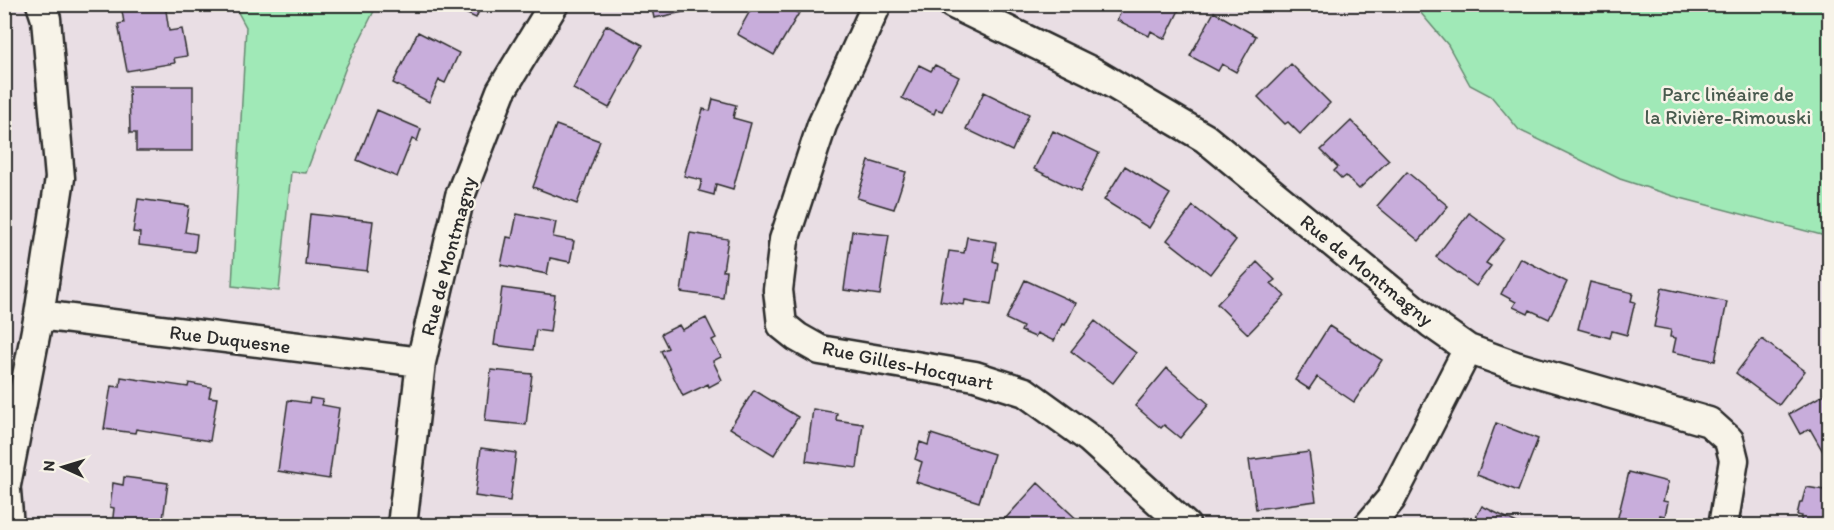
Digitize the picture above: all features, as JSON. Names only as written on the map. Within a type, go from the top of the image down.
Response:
[{"type":"street","points":[[9,525],[5,493],[39,315],[60,178],[46,19],[40,4]]},
{"type":"street","name":"Rue de Montmagny","points":[[402,525],[421,362],[460,196],[501,91],[554,4]]},
{"type":"street","name":"Rue Gilles-Hocquart","points":[[877,4],[822,125],[784,240],[778,290],[782,325],[797,338],[820,350],[975,376],[1025,392],[1090,438],[1186,525]]},
{"type":"street","name":"Rue de Montmagny","points":[[953,4],[1091,71],[1205,138],[1431,323],[1468,349],[1515,366],[1709,422],[1729,440],[1734,460],[1723,525]]},
{"type":"street","name":"Rue Duquesne","points":[[39,315],[421,362]]},
{"type":"street","points":[[1368,525],[1391,499],[1468,349]]},
{"type":"green space","points":[[234,5],[377,5],[346,67],[306,173],[291,172],[279,291],[232,286],[246,27]]},
{"type":"green space","name":"Parc linéaire de la Rivière-Rimouski","points":[[1414,5],[1829,5],[1829,237],[1673,196],[1620,179],[1519,130],[1491,96],[1470,85],[1448,45]]},
{"type":"building","points":[[165,4],[169,31],[182,29],[187,56],[174,58],[175,63],[127,71],[118,24],[124,23],[121,5]]},
{"type":"building","points":[[446,4],[482,4],[476,18]]},
{"type":"building","points":[[651,4],[722,4],[654,18]]},
{"type":"building","points":[[754,4],[792,4],[790,8],[799,13],[774,55],[737,34]]},
{"type":"building","points":[[1125,4],[1182,4],[1165,39],[1151,31],[1149,36],[1117,20]]},
{"type":"building","points":[[1214,12],[1256,36],[1236,72],[1222,64],[1218,71],[1190,56]]},
{"type":"building","points":[[606,25],[643,45],[609,108],[573,89]]},
{"type":"building","points":[[418,32],[459,53],[445,83],[439,80],[429,102],[393,83]]},
{"type":"building","points":[[1291,64],[1330,103],[1300,134],[1288,122],[1285,124],[1258,97]]},
{"type":"building","points":[[919,65],[931,71],[935,65],[959,77],[942,111],[936,109],[934,114],[902,98]]},
{"type":"building","points":[[129,86],[193,86],[193,151],[136,151],[136,133],[130,133]]},
{"type":"building","points":[[984,92],[1029,114],[1012,151],[966,129]]},
{"type":"building","points":[[713,99],[736,105],[733,118],[751,123],[733,189],[716,184],[714,195],[699,191],[702,180],[684,176],[703,109],[710,111]]},
{"type":"building","points":[[377,110],[421,129],[417,141],[412,139],[397,177],[357,160]]},
{"type":"building","points":[[1351,121],[1389,160],[1359,189],[1346,176],[1342,179],[1334,171],[1338,167],[1321,150]]},
{"type":"building","points":[[556,125],[600,141],[577,204],[533,187]]},
{"type":"building","points":[[1053,131],[1099,153],[1080,192],[1034,169]]},
{"type":"building","points":[[869,161],[906,172],[894,209],[857,198]]},
{"type":"building","points":[[1125,166],[1170,194],[1149,228],[1104,200]]},
{"type":"building","points":[[1407,172],[1448,206],[1419,241],[1377,206]]},
{"type":"building","points":[[138,199],[189,206],[185,232],[197,234],[195,252],[139,245],[140,233],[133,232]]},
{"type":"building","points":[[1193,206],[1236,240],[1210,274],[1167,240]]},
{"type":"building","points":[[1469,213],[1504,239],[1486,263],[1491,266],[1476,286],[1436,257]]},
{"type":"building","points":[[310,214],[373,221],[367,271],[305,264]]},
{"type":"building","points":[[517,214],[556,222],[553,237],[574,241],[570,262],[550,258],[547,274],[501,265],[507,237],[512,238]]},
{"type":"building","points":[[852,231],[889,235],[880,295],[844,290]]},
{"type":"building","points":[[690,233],[728,239],[723,271],[726,271],[723,298],[681,292]]},
{"type":"building","points":[[967,237],[996,242],[993,261],[998,263],[991,305],[965,300],[964,305],[940,301],[949,251],[964,253]]},
{"type":"building","points":[[1520,258],[1567,282],[1549,319],[1530,310],[1528,314],[1513,307],[1516,302],[1501,294]]},
{"type":"building","points":[[1257,262],[1275,280],[1271,283],[1285,296],[1248,334],[1217,304]]},
{"type":"building","points":[[1025,280],[1076,303],[1054,341],[1037,333],[1035,337],[1021,331],[1023,327],[1006,319]]},
{"type":"building","points":[[1590,282],[1633,293],[1631,301],[1635,302],[1627,335],[1612,331],[1610,338],[1578,329]]},
{"type":"building","points":[[502,288],[555,295],[550,332],[536,330],[533,350],[494,345]]},
{"type":"building","points":[[1662,288],[1727,302],[1715,361],[1673,352],[1676,338],[1670,337],[1671,330],[1654,327]]},
{"type":"building","points":[[706,318],[716,338],[712,340],[721,357],[713,361],[722,380],[683,396],[661,351],[668,348],[661,334],[679,325],[682,330]]},
{"type":"building","points":[[1095,321],[1136,353],[1113,383],[1071,351]]},
{"type":"building","points":[[1329,326],[1382,360],[1354,402],[1317,377],[1309,389],[1295,380]]},
{"type":"building","points":[[1762,339],[1805,371],[1779,405],[1736,373]]},
{"type":"building","points":[[1167,368],[1209,404],[1180,438],[1164,425],[1161,428],[1135,406]]},
{"type":"building","points":[[491,370],[532,374],[526,425],[485,421]]},
{"type":"building","points":[[121,377],[188,387],[189,383],[211,387],[209,397],[217,398],[210,441],[136,429],[135,433],[104,429],[111,386],[120,387]]},
{"type":"building","points":[[754,390],[798,417],[774,455],[730,428]]},
{"type":"building","points":[[1830,391],[1830,452],[1825,455],[1810,429],[1800,434],[1789,414]]},
{"type":"building","points":[[310,398],[323,400],[322,405],[339,408],[329,479],[278,471],[288,400],[309,403]]},
{"type":"building","points":[[813,409],[837,413],[836,420],[863,424],[857,468],[806,461]]},
{"type":"building","points":[[1496,423],[1538,439],[1518,491],[1477,475]]},
{"type":"building","points":[[931,434],[994,454],[979,502],[916,482],[922,462],[915,459],[920,442],[928,445]]},
{"type":"building","points":[[481,448],[516,453],[510,501],[475,496]]},
{"type":"building","points":[[1309,452],[1316,501],[1256,509],[1249,460]]},
{"type":"building","points":[[1629,472],[1668,482],[1663,501],[1668,502],[1665,516],[1660,515],[1658,526],[1616,525]]},
{"type":"building","points":[[124,477],[168,483],[162,526],[112,526],[114,508],[110,507],[113,483],[123,485]]},
{"type":"building","points":[[1038,483],[1084,526],[1008,526],[1003,521]]},
{"type":"building","points":[[1806,487],[1830,491],[1830,526],[1800,526],[1802,516],[1797,515]]},
{"type":"building","points":[[1482,506],[1519,526],[1461,526],[1464,518],[1473,523]]}]
